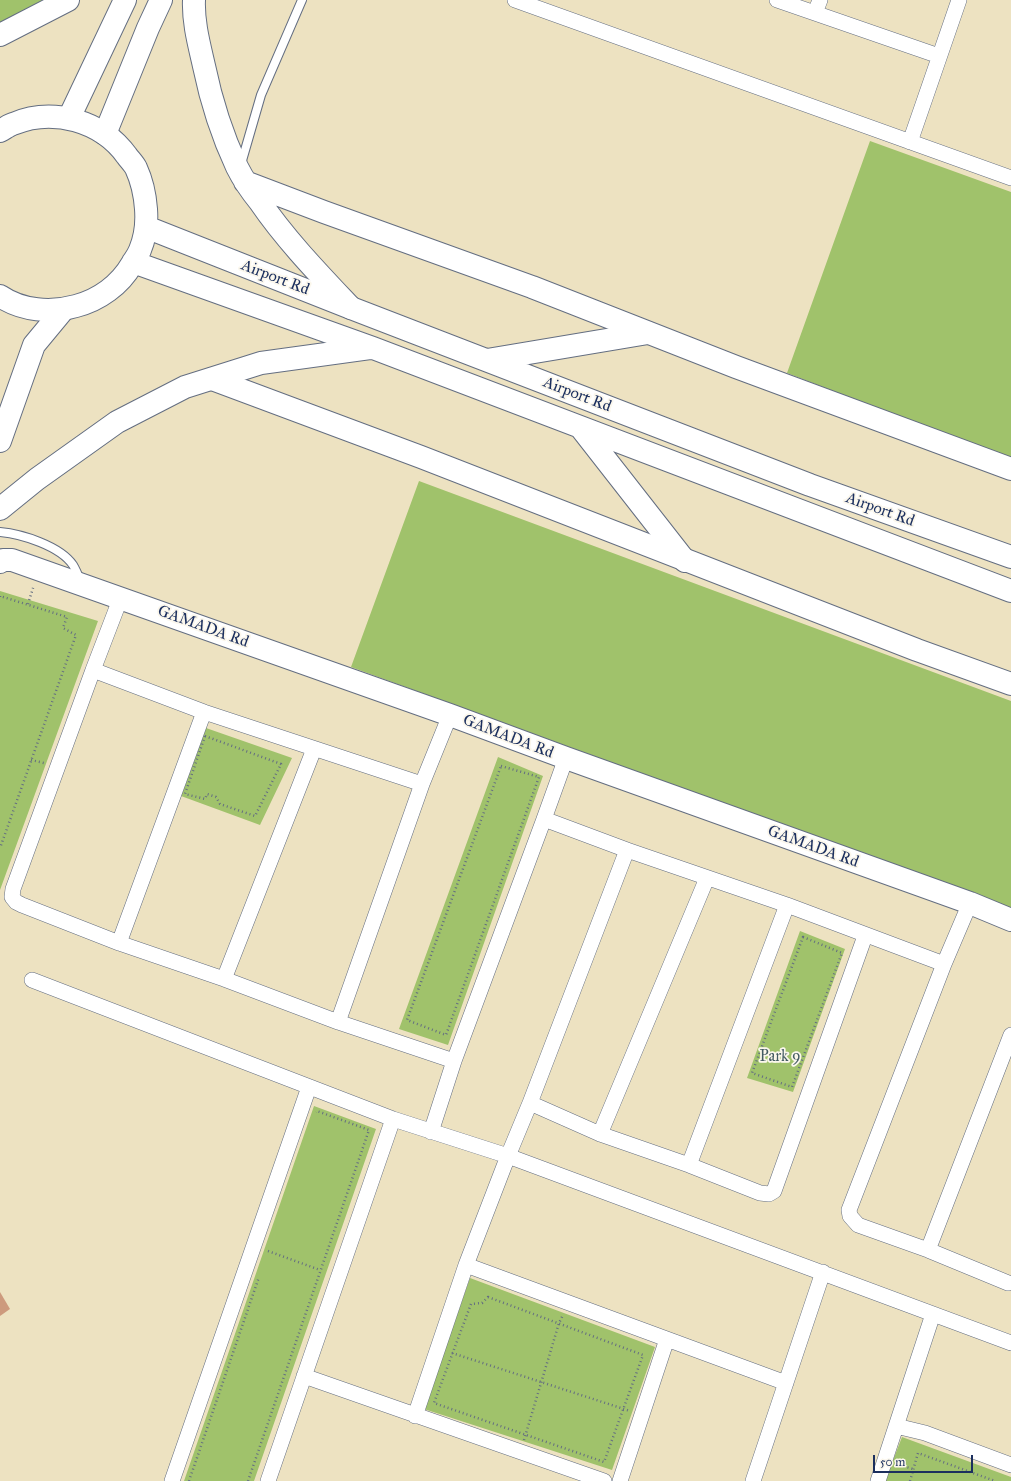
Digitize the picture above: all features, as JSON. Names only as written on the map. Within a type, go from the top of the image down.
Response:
[{"type":"main road","points":[[0,35],[68,0]]},
{"type":"main road","points":[[69,118],[125,0]]},
{"type":"main road","points":[[105,134],[161,0]]},
{"type":"main road","points":[[194,0],[196,26],[208,83],[219,121],[242,176],[288,239],[351,308]]},
{"type":"main road","points":[[0,131],[13,124],[41,117],[69,118],[96,128],[119,144],[136,167],[145,194],[147,222],[140,250],[127,272],[109,290],[88,303],[63,310],[35,310],[1,299]]},
{"type":"main road","points":[[242,176],[324,212],[532,287],[744,370],[1011,469]]},
{"type":"main road","name":"Airport Rd","points":[[146,227],[351,308],[817,487],[1011,557]]},
{"type":"main road","points":[[133,262],[373,348],[1011,591]]},
{"type":"main road","points":[[0,441],[34,345],[63,310]]},
{"type":"main road","points":[[486,360],[648,333]]},
{"type":"main road","points":[[0,509],[37,479],[116,422],[185,387],[261,363],[373,348]]},
{"type":"main road","points":[[212,379],[421,457],[917,650],[1011,684]]},
{"type":"main road","points":[[580,427],[685,560]]},
{"type":"main road","name":"GAMADA Rd","points":[[2,561],[12,560],[121,597],[970,903],[1011,920]]},
{"type":"street","points":[[515,0],[1011,178]]},
{"type":"street","points":[[777,0],[817,7],[939,56]]},
{"type":"street","points":[[910,142],[959,0]]},
{"type":"street","points":[[121,597],[13,888],[12,897],[16,902],[22,905],[119,943],[224,979],[338,1022],[454,1061]]},
{"type":"street","points":[[93,670],[204,712],[422,784]]},
{"type":"street","points":[[119,943],[204,712]]},
{"type":"street","points":[[338,1022],[422,784],[450,715]]},
{"type":"street","points":[[224,979],[314,749]]},
{"type":"street","points":[[432,1132],[454,1061],[566,758]]},
{"type":"street","points":[[544,819],[627,850],[787,905],[865,936],[944,964]]},
{"type":"street","points":[[415,1416],[466,1265],[508,1156],[530,1104],[627,850]]},
{"type":"street","points":[[600,1134],[707,878]]},
{"type":"street","points":[[970,903],[944,964],[849,1210],[850,1216],[858,1225],[1010,1280]]},
{"type":"street","points":[[689,1165],[787,905]]},
{"type":"street","points":[[530,1104],[600,1134],[689,1165],[760,1193],[769,1194],[774,1191],[865,936]]},
{"type":"street","points":[[32,980],[393,1119],[508,1156],[1011,1343]]},
{"type":"street","points":[[928,1250],[1011,1035]]},
{"type":"street","points":[[172,1481],[309,1087]]},
{"type":"street","points":[[268,1481],[393,1119]]},
{"type":"street","points":[[466,1265],[786,1383]]},
{"type":"street","points":[[754,1481],[823,1272]]},
{"type":"street","points":[[878,1481],[933,1314]]},
{"type":"street","points":[[620,1481],[668,1339]]},
{"type":"street","points":[[304,1376],[604,1481]]},
{"type":"street","points":[[896,1426],[925,1433],[1011,1465]]},
{"type":"lane","points":[[242,176],[261,95],[302,0]]},
{"type":"lane","points":[[0,532],[14,534],[53,548],[72,564],[82,584]]},
{"type":"path","points":[[0,597],[67,617],[63,628],[76,635],[0,848]]},
{"type":"path","points":[[204,736],[281,764],[255,816],[220,804],[216,797],[207,794],[205,799],[185,794],[204,736]]},
{"type":"path","points":[[501,766],[539,777],[446,1035],[407,1020],[501,766]]},
{"type":"path","points":[[803,937],[842,953],[792,1087],[752,1073],[803,937]]},
{"type":"path","points":[[248,1481],[369,1130],[317,1111],[314,1118]]},
{"type":"path","points":[[266,1258],[268,1251],[320,1270]]},
{"type":"path","points":[[189,1481],[261,1273]]},
{"type":"path","points":[[488,1297],[559,1323],[644,1354],[604,1462],[434,1403],[471,1304],[482,1304],[488,1297]]},
{"type":"path","points":[[525,1434],[559,1323]]},
{"type":"path","points":[[438,1349],[642,1415]]},
{"type":"path","points":[[910,1481],[918,1453],[995,1481]]},
{"type":"green space","points":[[0,0],[43,0],[0,23]]},
{"type":"green space","points":[[870,141],[1011,192],[1011,460],[787,373]]},
{"type":"green space","points":[[419,481],[1011,701],[1011,909],[351,667]]},
{"type":"green space","points":[[0,591],[98,621],[0,890]]},
{"type":"green space","points":[[206,728],[292,758],[260,825],[181,796]]},
{"type":"green space","points":[[498,757],[543,776],[448,1045],[399,1029]]},
{"type":"green space","name":"Park 9","points":[[800,931],[845,949],[793,1092],[747,1078]]},
{"type":"green space","points":[[314,1106],[376,1129],[254,1481],[184,1481]]},
{"type":"green space","points":[[470,1278],[655,1347],[612,1470],[424,1409]]},
{"type":"green space","points":[[902,1437],[1011,1477],[1011,1481],[885,1481]]},
{"type":"building","points":[[0,1292],[10,1309],[0,1316]]}]
